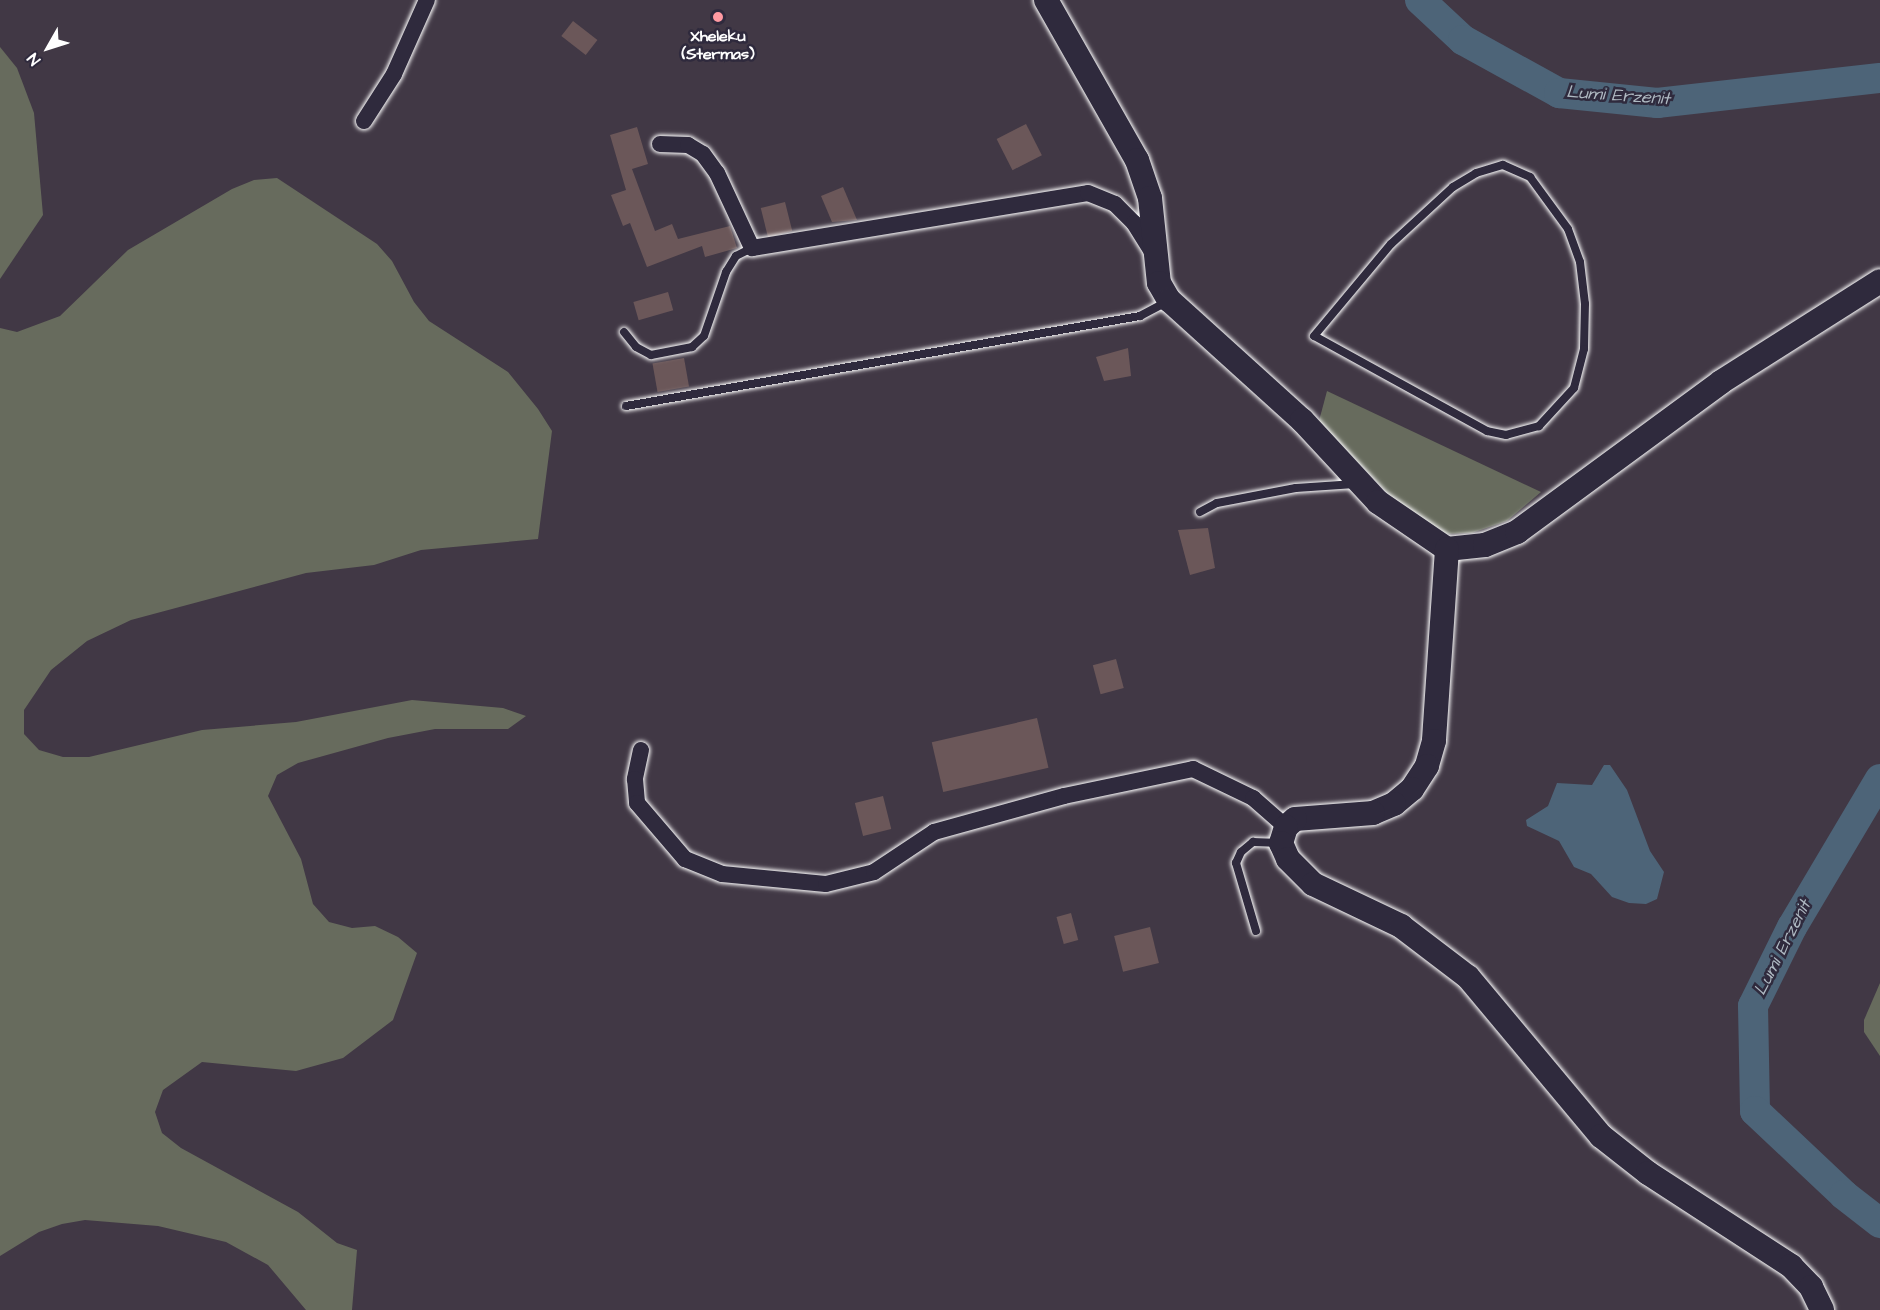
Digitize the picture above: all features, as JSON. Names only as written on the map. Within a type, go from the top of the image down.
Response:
[{"type":"main road","points":[[1047,0],[1137,160],[1150,198],[1154,255],[1159,283],[1169,300],[1302,420],[1398,519],[1447,549],[1485,545],[1517,532],[1721,381],[1880,281]]},
{"type":"main road","points":[[1447,549],[1434,741],[1427,766],[1412,789],[1394,804],[1351,816],[1307,816],[1284,835],[1287,859],[1313,884],[1401,926],[1468,977],[1601,1136],[1648,1173],[1791,1266],[1811,1287],[1822,1310]]},
{"type":"street","points":[[364,121],[394,74],[427,0]]},
{"type":"street","points":[[660,144],[688,144],[703,154],[717,173],[752,248],[1088,193],[1104,196],[1115,204],[1134,223],[1154,255]]},
{"type":"street","points":[[641,750],[635,779],[637,803],[685,859],[733,875],[826,884],[874,872],[934,832],[1064,796],[1193,769],[1253,798],[1284,835]]},
{"type":"lane","points":[[1503,165],[1518,169],[1548,198],[1568,229],[1580,262],[1584,349],[1574,388],[1550,417],[1524,432],[1506,435],[1487,431],[1314,336],[1391,244],[1438,201],[1476,173],[1503,165]]},
{"type":"lane","points":[[624,332],[636,347],[651,355],[692,347],[704,336],[726,272],[736,256],[752,248]]},
{"type":"lane","points":[[626,406],[1140,316],[1169,300]]},
{"type":"lane","points":[[1200,512],[1217,503],[1296,488],[1361,483]]},
{"type":"lane","points":[[1256,931],[1236,863],[1241,852],[1253,842],[1284,835]]},
{"type":"green space","points":[[0,47],[17,68],[34,113],[43,215],[0,279]]},
{"type":"green space","points":[[277,178],[377,244],[392,261],[414,302],[429,321],[508,372],[538,409],[552,431],[538,539],[421,550],[374,565],[306,573],[131,620],[87,641],[51,670],[24,710],[24,734],[39,750],[63,757],[89,757],[202,730],[296,722],[412,700],[503,708],[526,716],[508,729],[435,729],[388,738],[298,763],[277,775],[268,796],[301,859],[313,904],[329,922],[352,928],[375,926],[398,937],[417,953],[393,1020],[343,1058],[296,1071],[202,1062],[163,1090],[155,1112],[162,1133],[181,1148],[298,1212],[337,1243],[357,1250],[352,1310],[306,1310],[268,1265],[226,1242],[158,1226],[85,1220],[62,1224],[39,1232],[0,1256],[0,328],[17,332],[60,316],[128,250],[232,189],[254,180]]},
{"type":"green space","points":[[1327,391],[1541,492],[1507,521],[1472,533],[1444,534],[1410,517],[1319,421]]},
{"type":"green space","points":[[1880,983],[1880,1056],[1864,1032],[1864,1020]]},
{"type":"water","points":[[1604,765],[1610,765],[1627,790],[1650,851],[1664,872],[1657,899],[1646,904],[1629,903],[1612,897],[1591,874],[1574,867],[1559,841],[1527,826],[1526,820],[1548,806],[1557,783],[1592,785]]},
{"type":"building","points":[[573,21],[597,40],[586,55],[561,36]]},
{"type":"building","points":[[1026,124],[1042,155],[1012,170],[997,139]]},
{"type":"building","points":[[637,127],[648,164],[632,169],[655,231],[672,224],[678,239],[730,226],[737,248],[705,257],[702,246],[647,267],[630,223],[623,226],[611,195],[626,190],[610,135]]},
{"type":"building","points":[[843,187],[857,220],[832,222],[821,196]]},
{"type":"building","points":[[785,202],[792,231],[768,237],[761,208]]},
{"type":"building","points":[[668,292],[673,310],[639,320],[633,302]]},
{"type":"building","points":[[1128,348],[1131,376],[1104,381],[1096,357]]},
{"type":"building","points":[[684,358],[689,387],[658,392],[652,364]]},
{"type":"building","points":[[1208,528],[1215,568],[1190,575],[1178,530]]},
{"type":"building","points":[[1116,659],[1124,688],[1101,694],[1093,665]]},
{"type":"building","points":[[1037,718],[1048,768],[943,792],[932,742]]},
{"type":"building","points":[[883,796],[891,829],[863,836],[855,803]]},
{"type":"building","points":[[1071,913],[1078,940],[1064,944],[1057,917]]},
{"type":"building","points":[[1150,927],[1159,963],[1123,972],[1114,936]]},
{"type":"waterway","name":"Lumi Erzenit","points":[[1420,0],[1463,40],[1559,93],[1657,103],[1880,78]]},
{"type":"waterway","name":"Lumi Erzenit","points":[[1880,779],[1792,927],[1753,1006],[1755,1111],[1844,1195],[1880,1223]]},
{"type":"place","name":"Xheleku (Stermas)","points":[[718,17]]}]
